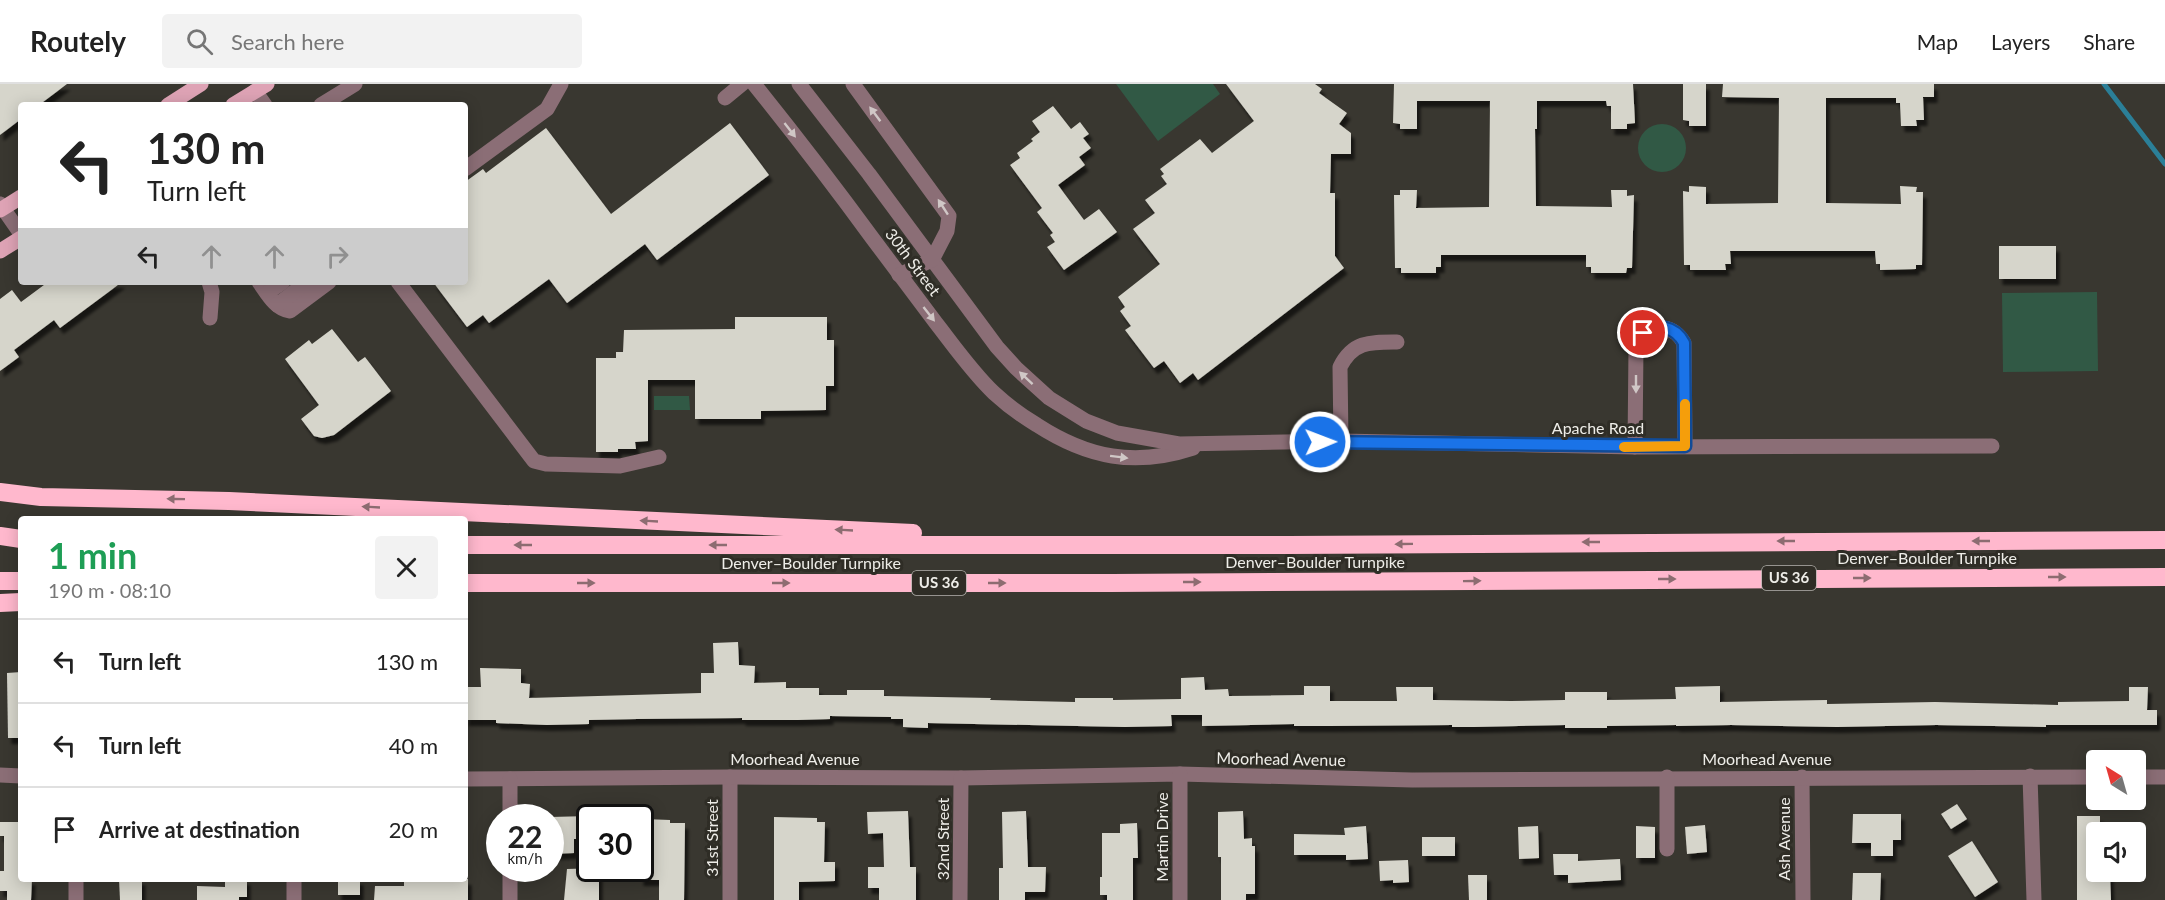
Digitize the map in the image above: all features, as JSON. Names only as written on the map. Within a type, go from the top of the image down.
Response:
[{"type":"highway","points":[[0,492],[41,497],[229,501],[1133,545]]},
{"type":"highway","points":[[0,536],[18,539]]},
{"type":"highway","name":"Denver–Boulder Turnpike","points":[[468,545],[1133,545],[2165,540]]},
{"type":"highway","name":"Denver–Boulder Turnpike","points":[[468,584],[2165,577]]},
{"type":"highway","points":[[0,580],[18,581]]},
{"type":"highway","points":[[0,603],[18,602]]},
{"type":"main road","points":[[173,102],[201,84]]},
{"type":"main road","points":[[238,102],[261,88]]},
{"type":"main road","points":[[1,207],[18,198]]},
{"type":"main road","points":[[0,251],[18,240]]},
{"type":"street","points":[[326,102],[355,84]]},
{"type":"street","points":[[724,98],[742,84]]},
{"type":"street","name":"30th Street","points":[[754,84],[830,180],[899,275],[995,394],[1020,415],[1063,441]]},
{"type":"street","name":"30th Street","points":[[799,84],[997,347],[1049,399],[1072,413]]},
{"type":"street","points":[[853,84],[948,212],[950,221],[947,231],[932,260],[899,275]]},
{"type":"street","points":[[468,167],[547,109],[556,87]]},
{"type":"street","points":[[1,207],[18,230]]},
{"type":"street","points":[[210,285],[212,292],[210,318]]},
{"type":"street","points":[[268,294],[297,285]]},
{"type":"street","points":[[268,294],[290,311],[325,285]]},
{"type":"street","points":[[400,285],[534,460],[546,464],[620,466],[659,457]]},
{"type":"street","points":[[1635,447],[1636,347],[1639,336],[1656,327],[1676,332],[1684,343],[1685,446]]},
{"type":"street","points":[[1341,441],[1340,367],[1345,357],[1369,342],[1396,342]]},
{"type":"street","name":"Apache Road","points":[[1072,413],[1117,432],[1154,440],[1204,445],[1341,441],[1635,447],[1992,446]]},
{"type":"street","name":"Apache Road","points":[[1063,441],[1092,452],[1126,458],[1170,456],[1204,445]]},
{"type":"street","name":"Moorhead Avenue","points":[[468,779],[961,778],[1180,774],[1412,780],[1667,777],[2086,777]]},
{"type":"street","name":"Martin Drive","points":[[1180,774],[1180,900]]},
{"type":"street","points":[[0,775],[18,776]]},
{"type":"street","points":[[2030,776],[2034,900]]},
{"type":"street","name":"31st Street","points":[[730,777],[730,900]]},
{"type":"street","points":[[1667,777],[1667,849]]},
{"type":"street","name":"Ash Avenue","points":[[1802,777],[1803,900]]},
{"type":"street","points":[[2146,777],[2165,777]]},
{"type":"street","name":"32nd Street","points":[[960,900],[961,778]]},
{"type":"street","points":[[510,779],[510,804]]},
{"type":"street","points":[[76,882],[76,900]]},
{"type":"street","points":[[294,882],[294,900]]},
{"type":"street","points":[[510,882],[510,900]]},
{"type":"green space","points":[[1116,84],[1213,84],[1220,94],[1158,141]]},
{"type":"green space","points":[[1657,124],[1667,124],[1679,131],[1686,143],[1686,153],[1679,165],[1667,172],[1657,172],[1642,161],[1638,153],[1638,143],[1649,128]]},
{"type":"green space","points":[[2097,292],[2098,371],[2003,372],[2002,293]]},
{"type":"green space","points":[[654,396],[689,396],[690,410],[654,410]]},
{"type":"building","points":[[0,84],[67,84],[43,102],[18,102],[18,121],[0,135]]},
{"type":"building","points":[[1226,84],[1315,84],[1322,89],[1319,93],[1347,113],[1339,124],[1351,133],[1351,154],[1331,154],[1330,193],[1335,193],[1335,256],[1344,268],[1198,380],[1193,373],[1180,383],[1164,361],[1154,368],[1125,330],[1131,326],[1120,311],[1125,307],[1118,297],[1160,264],[1133,229],[1155,213],[1145,200],[1167,184],[1161,176],[1164,174],[1160,169],[1200,139],[1212,153],[1254,121]]},
{"type":"building","points":[[1394,84],[1633,84],[1635,123],[1627,124],[1627,129],[1611,129],[1611,106],[1607,106],[1606,101],[1537,101],[1537,129],[1535,129],[1536,206],[1612,207],[1611,190],[1627,190],[1627,196],[1634,195],[1632,268],[1627,268],[1626,273],[1591,273],[1591,267],[1586,267],[1586,255],[1441,255],[1441,267],[1436,267],[1436,273],[1401,273],[1401,268],[1395,268],[1394,195],[1400,195],[1400,190],[1417,190],[1416,208],[1489,207],[1490,101],[1417,101],[1417,129],[1400,129],[1400,124],[1393,123]]},
{"type":"building","points":[[1683,84],[1706,84],[1706,126],[1689,126],[1689,121],[1683,120]]},
{"type":"building","points":[[1723,84],[1934,84],[1934,97],[1923,97],[1924,120],[1916,120],[1917,126],[1901,126],[1900,103],[1896,103],[1896,98],[1826,98],[1826,203],[1901,204],[1900,186],[1917,187],[1916,192],[1923,192],[1922,265],[1916,265],[1916,269],[1880,270],[1880,264],[1876,264],[1875,251],[1730,251],[1731,264],[1725,264],[1726,270],[1690,270],[1690,265],[1684,265],[1683,191],[1689,192],[1689,186],[1706,187],[1706,204],[1778,203],[1779,98],[1722,97]]},
{"type":"building","points":[[1053,106],[1071,129],[1080,122],[1089,134],[1083,138],[1091,148],[1079,157],[1085,165],[1058,185],[1084,220],[1099,209],[1117,232],[1064,270],[1047,247],[1055,242],[1050,235],[1053,233],[1037,212],[1042,208],[1010,165],[1020,158],[1017,153],[1033,141],[1031,139],[1040,132],[1032,121]]},
{"type":"building","points":[[730,123],[769,175],[657,260],[645,244],[567,303],[549,279],[489,323],[483,315],[467,327],[435,285],[468,285],[468,180],[483,169],[486,173],[546,128],[611,214]]},
{"type":"building","points":[[1999,246],[2056,246],[2056,279],[1999,279]]},
{"type":"building","points":[[44,285],[118,285],[60,328],[54,320],[14,350],[19,357],[0,371],[0,299],[12,290],[21,302]]},
{"type":"building","points":[[735,317],[827,317],[827,340],[834,340],[834,386],[826,386],[826,410],[761,411],[761,419],[695,419],[695,380],[648,380],[648,441],[635,442],[636,449],[596,452],[596,358],[616,358],[616,352],[623,352],[624,330],[735,329]]},
{"type":"building","points":[[332,329],[358,362],[365,357],[391,391],[334,435],[322,438],[314,436],[301,419],[319,405],[285,359],[309,340],[312,344]]},
{"type":"building","points":[[738,642],[739,665],[755,666],[754,683],[786,682],[786,688],[819,688],[819,695],[847,695],[847,690],[884,690],[884,696],[991,698],[990,700],[1075,702],[1075,698],[1181,699],[1181,678],[1204,677],[1205,690],[1228,689],[1229,696],[1304,695],[1304,686],[1330,686],[1330,701],[1397,701],[1396,687],[1433,687],[1433,700],[1511,701],[1565,700],[1565,692],[1607,692],[1607,700],[1676,699],[1675,687],[1720,686],[1720,702],[1827,700],[1827,704],[1935,702],[2058,705],[2058,702],[2129,701],[2129,687],[2148,687],[2147,710],[2157,710],[2157,725],[1837,727],[1676,725],[1607,726],[1607,728],[1565,728],[1565,725],[1202,726],[1202,715],[1171,715],[1172,726],[1125,727],[928,723],[928,728],[903,727],[903,719],[891,719],[891,717],[830,716],[830,719],[798,720],[742,720],[742,718],[589,720],[589,724],[547,725],[468,720],[468,687],[481,687],[480,668],[521,669],[521,683],[530,684],[529,698],[701,693],[701,673],[714,673],[713,643]]},
{"type":"building","points":[[18,672],[18,738],[8,738],[7,673]]},
{"type":"building","points":[[1957,804],[1967,819],[1951,829],[1941,814]]},
{"type":"building","points":[[908,811],[910,867],[916,867],[916,900],[879,900],[879,888],[868,888],[868,867],[884,867],[883,833],[868,834],[867,812]]},
{"type":"building","points":[[1026,811],[1028,867],[1046,867],[1045,892],[1025,892],[1025,900],[999,900],[999,868],[1003,868],[1002,812]]},
{"type":"building","points":[[1243,811],[1244,839],[1252,838],[1252,846],[1255,846],[1255,894],[1246,894],[1246,900],[1221,900],[1218,812]]},
{"type":"building","points":[[1853,814],[1901,814],[1901,840],[1893,840],[1893,856],[1871,856],[1871,843],[1852,843]]},
{"type":"building","points":[[576,816],[574,853],[564,853],[564,817]]},
{"type":"building","points":[[2077,816],[2100,816],[2100,822],[2086,822],[2086,882],[2110,882],[2111,900],[2077,900]]},
{"type":"building","points":[[774,817],[817,818],[817,822],[825,822],[824,862],[835,862],[835,881],[799,882],[799,900],[774,900]]},
{"type":"building","points":[[654,819],[685,823],[684,900],[659,900],[659,880],[654,880]]},
{"type":"building","points":[[0,822],[18,822],[18,882],[32,882],[31,900],[7,900],[7,891],[0,891],[0,871],[4,871],[4,836],[0,836]]},
{"type":"building","points":[[1137,823],[1138,858],[1133,858],[1133,900],[1107,900],[1107,895],[1100,895],[1102,833],[1120,833],[1120,824]]},
{"type":"building","points":[[1705,825],[1707,852],[1687,854],[1685,827]]},
{"type":"building","points":[[1366,826],[1368,859],[1346,860],[1346,855],[1294,855],[1294,834],[1345,835],[1344,828]]},
{"type":"building","points":[[1538,826],[1539,858],[1519,859],[1518,827]]},
{"type":"building","points":[[1636,826],[1655,827],[1655,858],[1636,858]]},
{"type":"building","points":[[1422,837],[1455,837],[1455,856],[1422,856]]},
{"type":"building","points":[[1972,841],[1998,882],[1975,897],[1948,856]]},
{"type":"building","points":[[1553,854],[1578,854],[1578,861],[1620,859],[1621,880],[1568,883],[1568,875],[1554,875]]},
{"type":"building","points":[[1408,860],[1409,882],[1380,881],[1379,861]]},
{"type":"building","points":[[567,869],[576,869],[576,882],[599,882],[599,900],[564,900]]},
{"type":"building","points":[[1853,873],[1881,873],[1880,900],[1852,900]]},
{"type":"building","points":[[1468,875],[1487,875],[1487,900],[1469,900]]},
{"type":"building","points":[[119,882],[142,882],[142,900],[120,900]]},
{"type":"building","points":[[225,882],[247,882],[247,897],[239,897],[239,900],[197,900],[197,886],[225,887]]},
{"type":"building","points":[[338,882],[360,882],[360,895],[338,895]]},
{"type":"building","points":[[404,882],[468,882],[468,900],[374,900],[375,886],[404,886]]},
{"type":"waterway","points":[[2104,84],[2165,164]]},
{"type":"slow traffic","points":[[1624,447],[1685,446],[1685,404]]},
{"type":"route","points":[[1320,442],[1685,446],[1684,343],[1676,332],[1663,327],[1656,327],[1643,333]]}]
